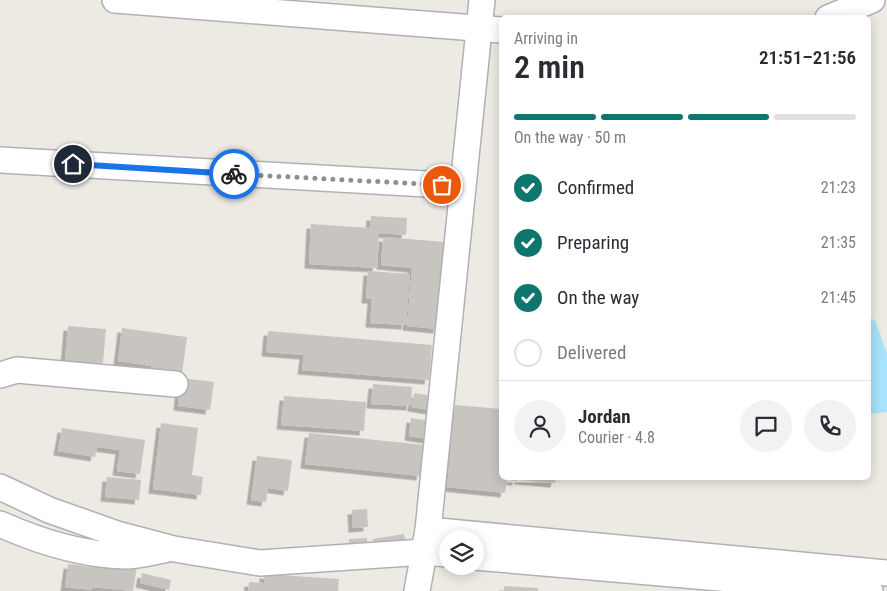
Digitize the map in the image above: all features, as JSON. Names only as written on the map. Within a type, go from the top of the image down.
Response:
[{"type":"street","points":[[115,0],[490,29]]},
{"type":"street","points":[[417,591],[433,546],[462,186],[490,29],[482,0]]},
{"type":"street","points":[[835,15],[872,0]]},
{"type":"street","points":[[0,160],[462,186]]},
{"type":"street","points":[[0,375],[17,370],[175,384]]},
{"type":"street","points":[[0,487],[50,510],[117,534],[174,549],[260,563],[433,546],[887,573]]},
{"type":"street","points":[[0,524],[36,540],[86,552],[128,556],[174,549]]},
{"type":"street","points":[[484,558],[870,591]]},
{"type":"water","points":[[871,319],[875,320],[887,354],[887,412],[871,414]]},
{"type":"building","points":[[371,216],[407,218],[406,235],[379,233],[377,268],[309,264],[311,224],[370,228]]},
{"type":"building","points":[[383,237],[445,242],[438,329],[407,326],[412,268],[381,265]]},
{"type":"building","points":[[368,271],[410,274],[406,325],[370,323],[372,299],[366,299]]},
{"type":"building","points":[[68,326],[106,329],[103,363],[65,360]]},
{"type":"building","points":[[122,328],[187,337],[182,374],[151,370],[152,366],[118,361]]},
{"type":"building","points":[[268,331],[432,345],[429,380],[302,370],[304,355],[266,352]]},
{"type":"building","points":[[181,378],[214,382],[210,410],[178,406]]},
{"type":"building","points":[[373,384],[412,387],[411,406],[371,404]]},
{"type":"building","points":[[414,393],[433,396],[431,410],[412,407]]},
{"type":"building","points":[[284,396],[366,402],[364,431],[281,425]]},
{"type":"building","points":[[455,405],[499,409],[499,480],[507,480],[505,493],[447,487]]},
{"type":"building","points":[[411,418],[431,421],[428,439],[409,436]]},
{"type":"building","points":[[161,423],[198,428],[192,475],[203,477],[201,495],[153,489]]},
{"type":"building","points":[[62,428],[145,440],[140,474],[117,471],[120,450],[97,447],[95,457],[58,451]]},
{"type":"building","points":[[309,433],[424,445],[421,476],[305,464]]},
{"type":"building","points":[[257,456],[292,460],[288,491],[268,488],[266,502],[251,500]]},
{"type":"building","points":[[107,477],[141,480],[139,500],[105,497]]},
{"type":"building","points":[[519,480],[556,480],[555,483]]},
{"type":"building","points":[[367,509],[368,527],[353,528],[352,510]]},
{"type":"building","points":[[404,534],[407,547],[375,552],[373,539]]},
{"type":"building","points":[[367,538],[367,555],[350,555],[349,539]]},
{"type":"building","points":[[94,554],[138,560],[133,591],[92,587],[92,590],[65,587],[68,564],[92,567]]},
{"type":"building","points":[[142,573],[171,580],[169,590],[140,583]]},
{"type":"building","points":[[264,574],[339,579],[338,591],[248,591],[249,582],[264,583]]},
{"type":"building","points":[[504,586],[538,588],[538,591],[504,591]]},
{"type":"way so far","points":[[234,174],[442,185]]},
{"type":"route","points":[[73,164],[234,174]]}]
